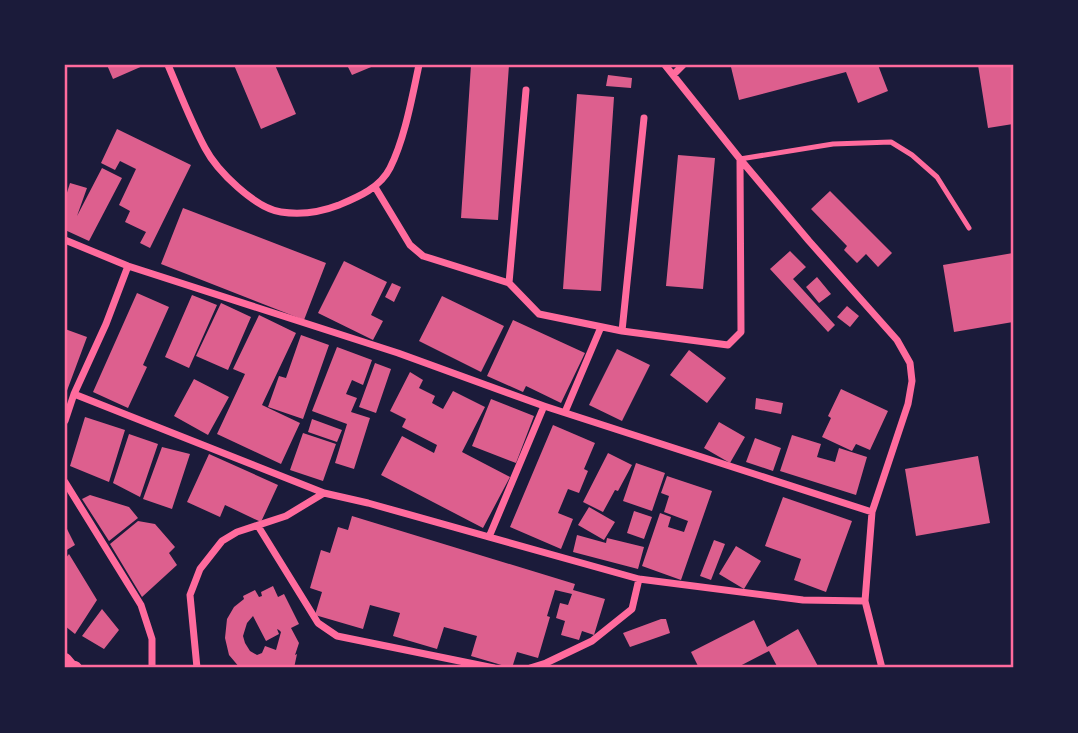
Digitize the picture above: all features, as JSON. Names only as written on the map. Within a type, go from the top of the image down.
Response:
[{"type":"street","points":[[168,65],[206,150],[230,180],[257,202],[279,212],[305,214],[326,210],[351,200],[375,187],[389,170],[403,132],[419,65]]},
{"type":"street","points":[[665,65],[809,241],[897,340],[910,363],[912,381],[908,404],[873,512],[865,601],[882,668]]},
{"type":"street","points":[[673,75],[683,65]]},
{"type":"street","points":[[509,283],[526,90]]},
{"type":"street","points":[[622,331],[644,118]]},
{"type":"street","points":[[375,187],[410,245],[423,257],[509,283],[539,314],[622,331],[728,345],[741,332],[740,159]]},
{"type":"street","points":[[65,240],[128,266],[398,353],[544,406],[873,512]]},
{"type":"street","points":[[65,421],[128,266]]},
{"type":"street","points":[[565,412],[601,327]]},
{"type":"street","points":[[74,394],[324,493],[639,579],[803,600],[865,601]]},
{"type":"street","points":[[489,537],[544,406]]},
{"type":"street","points":[[65,482],[141,605],[152,639],[152,668]]},
{"type":"street","points":[[197,668],[190,595],[200,569],[222,541],[237,532],[286,516],[324,493]]},
{"type":"street","points":[[258,526],[318,623],[337,636],[494,668]]},
{"type":"street","points":[[530,668],[547,663],[592,641],[632,609],[639,579]]},
{"type":"lane","points":[[740,159],[833,144],[891,142],[912,155],[937,177],[969,228]]},
{"type":"building","points":[[107,65],[145,65],[113,79]]},
{"type":"building","points":[[234,65],[275,65],[296,114],[261,129]]},
{"type":"building","points":[[347,65],[376,65],[352,75]]},
{"type":"building","points":[[471,65],[509,65],[498,220],[461,218]]},
{"type":"building","points":[[878,65],[888,91],[858,103],[846,72],[739,100],[731,67]]},
{"type":"building","points":[[978,65],[1013,65],[1013,124],[988,128]]},
{"type":"building","points":[[608,75],[632,78],[631,88],[606,86]]},
{"type":"building","points":[[577,94],[614,97],[601,291],[563,289]]},
{"type":"building","points":[[117,129],[191,165],[150,248],[140,243],[146,232],[125,222],[130,211],[119,205],[136,169],[120,161],[115,170],[101,163]]},
{"type":"building","points":[[678,155],[715,158],[703,289],[666,286]]},
{"type":"building","points":[[102,168],[122,178],[89,241],[65,230],[65,199],[70,183],[87,188],[77,216]]},
{"type":"building","points":[[830,191],[892,253],[878,267],[866,254],[857,263],[844,250],[847,246],[811,209]]},
{"type":"building","points":[[183,208],[326,263],[304,320],[161,264]]},
{"type":"building","points":[[790,251],[806,267],[793,279],[835,325],[828,332],[770,269]]},
{"type":"building","points":[[1013,253],[1013,322],[954,332],[943,265]]},
{"type":"building","points":[[344,261],[387,282],[371,315],[383,321],[373,340],[318,313]]},
{"type":"building","points":[[817,277],[831,294],[819,303],[806,287]]},
{"type":"building","points":[[392,283],[401,287],[394,302],[385,297]]},
{"type":"building","points":[[137,293],[169,307],[143,365],[147,367],[128,408],[93,392]]},
{"type":"building","points":[[192,295],[217,305],[189,368],[165,357]]},
{"type":"building","points":[[442,296],[504,326],[481,372],[419,341]]},
{"type":"building","points":[[221,303],[251,317],[228,370],[196,356]]},
{"type":"building","points":[[847,306],[859,316],[850,327],[837,317]]},
{"type":"building","points":[[259,315],[296,333],[262,405],[300,423],[281,464],[217,434],[245,374],[233,369]]},
{"type":"building","points":[[513,320],[585,353],[561,403],[526,386],[523,392],[487,376]]},
{"type":"building","points":[[65,329],[87,337],[65,396]]},
{"type":"building","points":[[301,335],[329,345],[303,419],[268,407],[279,376],[286,378]]},
{"type":"building","points":[[337,347],[372,360],[363,385],[352,380],[346,394],[357,398],[351,412],[370,418],[354,469],[335,463],[347,424],[312,411]]},
{"type":"building","points":[[617,349],[650,365],[622,421],[589,405]]},
{"type":"building","points":[[689,350],[726,378],[707,403],[670,375]]},
{"type":"building","points":[[375,363],[391,369],[376,413],[359,407]]},
{"type":"building","points":[[410,372],[423,380],[419,388],[435,396],[432,403],[443,409],[453,391],[485,407],[462,452],[510,477],[483,528],[381,475],[402,436],[434,453],[437,445],[402,427],[406,419],[390,411]]},
{"type":"building","points":[[194,379],[229,397],[208,435],[174,416]]},
{"type":"building","points":[[841,389],[888,411],[870,450],[856,444],[852,451],[822,437],[831,418],[828,416]]},
{"type":"building","points":[[756,398],[783,403],[781,414],[755,409]]},
{"type":"building","points":[[491,399],[534,416],[516,463],[472,446]]},
{"type":"building","points":[[85,417],[125,430],[109,482],[70,466]]},
{"type":"building","points":[[312,419],[342,430],[337,442],[308,432]]},
{"type":"building","points":[[719,422],[745,437],[730,463],[704,448]]},
{"type":"building","points":[[553,425],[595,443],[584,469],[588,471],[579,493],[568,489],[558,513],[573,519],[561,549],[510,527]]},
{"type":"building","points":[[303,433],[336,444],[323,481],[290,470]]},
{"type":"building","points":[[129,434],[158,444],[140,497],[113,483]]},
{"type":"building","points":[[792,435],[821,444],[817,457],[835,462],[839,448],[867,457],[856,495],[780,471]]},
{"type":"building","points":[[755,438],[781,448],[773,471],[746,462]]},
{"type":"building","points":[[162,447],[190,454],[172,509],[143,499]]},
{"type":"building","points":[[608,453],[632,465],[603,512],[583,502]]},
{"type":"building","points":[[209,454],[278,485],[261,522],[225,505],[220,517],[187,502]]},
{"type":"building","points":[[978,456],[990,523],[916,536],[905,469]]},
{"type":"building","points":[[636,463],[665,473],[652,511],[623,501]]},
{"type":"building","points":[[667,476],[712,491],[681,580],[642,566],[660,513],[671,517],[668,527],[684,532],[688,521],[664,512],[669,496],[661,493]]},
{"type":"building","points":[[90,495],[129,507],[138,518],[109,541],[82,499]]},
{"type":"building","points":[[783,497],[852,521],[826,592],[794,580],[801,559],[765,546]]},
{"type":"building","points":[[589,507],[615,522],[604,540],[578,525]]},
{"type":"building","points":[[634,511],[652,517],[644,539],[627,533]]},
{"type":"building","points":[[352,516],[575,584],[573,590],[605,599],[594,635],[582,631],[579,640],[561,635],[565,621],[556,618],[560,603],[568,605],[572,594],[555,590],[538,658],[517,652],[512,668],[471,656],[477,636],[444,627],[437,649],[393,636],[400,613],[370,605],[363,629],[315,615],[322,592],[310,588],[321,550],[330,553],[338,527],[348,530]]},
{"type":"building","points":[[138,521],[155,524],[175,547],[169,553],[177,565],[142,597],[110,544]]},
{"type":"building","points":[[65,525],[75,545],[65,551]]},
{"type":"building","points":[[577,535],[606,543],[607,538],[644,547],[638,569],[573,552]]},
{"type":"building","points":[[714,540],[725,544],[711,580],[700,576]]},
{"type":"building","points":[[736,546],[761,561],[744,589],[719,574]]},
{"type":"building","points":[[69,554],[97,600],[75,634],[65,626],[65,559]]},
{"type":"building","points":[[273,586],[278,597],[284,594],[299,624],[291,628],[299,643],[294,668],[240,668],[229,655],[225,638],[227,619],[234,607],[244,599],[243,596],[255,590],[259,597],[262,596],[261,592]],"holes":[[[253,616],[266,641],[279,634],[277,629],[281,632],[276,650],[265,646],[262,653],[257,655],[250,651],[245,643],[243,636],[247,623]]]},
{"type":"building","points":[[102,609],[119,630],[104,649],[82,636]]},
{"type":"building","points":[[666,619],[670,633],[630,647],[623,633]]},
{"type":"building","points":[[754,620],[767,647],[798,629],[819,668],[778,668],[769,651],[736,668],[699,668],[691,652]]}]
